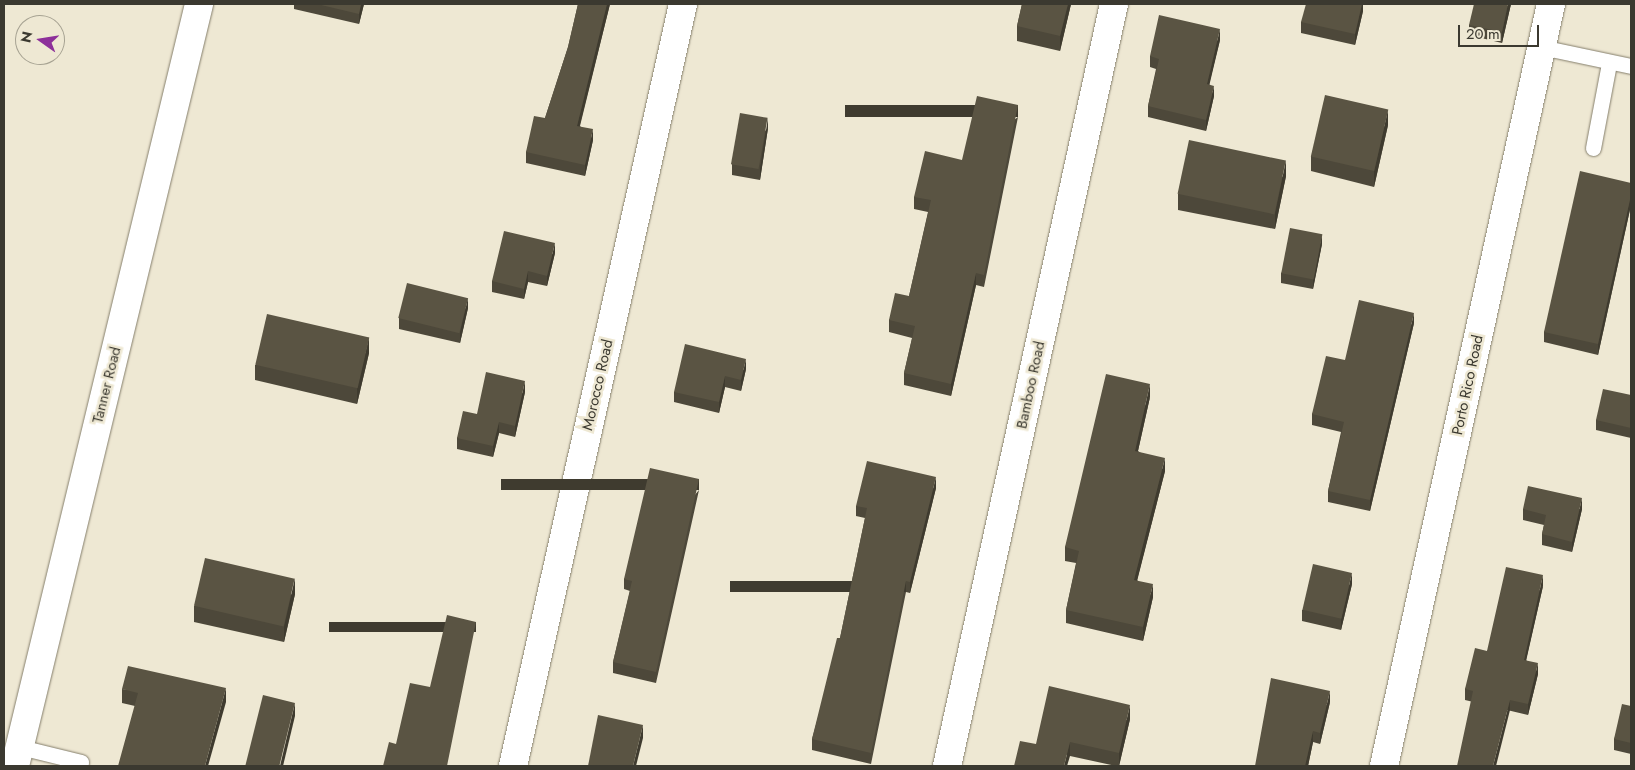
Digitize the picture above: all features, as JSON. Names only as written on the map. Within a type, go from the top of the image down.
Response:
[{"type":"street","name":"Tanner Road","points":[[17,756],[199,4]]},
{"type":"street","name":"Morocco Road","points":[[513,766],[683,4]]},
{"type":"street","name":"Bamboo Road","points":[[947,766],[1114,4]]},
{"type":"street","name":"Porto Rico Road","points":[[1384,766],[1551,4]]},
{"type":"lane","points":[[1542,47],[1609,63],[1631,66]]},
{"type":"lane","points":[[1593,148],[1609,63]]},
{"type":"lane","points":[[17,756],[81,762]]},
{"type":"building","points":[[317,4],[361,4],[359,14]]},
{"type":"building","points":[[578,4],[607,4],[577,126],[593,129],[585,165],[526,152],[534,116],[545,118],[568,47]]},
{"type":"building","points":[[1022,4],[1068,4],[1060,36],[1017,26]]},
{"type":"building","points":[[1306,4],[1362,4],[1355,34],[1301,22]]},
{"type":"building","points":[[1474,4],[1508,4],[1502,32],[1469,25]]},
{"type":"building","points":[[1159,15],[1220,29],[1207,84],[1214,86],[1206,120],[1148,106],[1159,59],[1150,56]]},
{"type":"building","points":[[1325,95],[1388,110],[1374,171],[1311,156]]},
{"type":"building","points":[[977,96],[1018,105],[984,275],[976,273],[951,384],[904,373],[915,326],[889,320],[895,293],[909,296],[931,200],[914,197],[925,151],[962,160]]},
{"type":"building","points":[[740,113],[768,118],[759,169],[731,164]]},
{"type":"building","points":[[1189,140],[1286,161],[1274,214],[1178,194]]},
{"type":"building","points":[[1580,171],[1631,183],[1631,195],[1598,344],[1544,332]]},
{"type":"building","points":[[1290,228],[1322,234],[1314,279],[1281,273]]},
{"type":"building","points":[[504,231],[555,243],[547,276],[528,271],[524,289],[492,281]]},
{"type":"building","points":[[407,283],[468,298],[459,333],[398,318]]},
{"type":"building","points":[[1359,300],[1414,313],[1370,500],[1328,491],[1344,422],[1312,414],[1326,356],[1345,360]]},
{"type":"building","points":[[267,314],[369,338],[358,388],[255,365]]},
{"type":"building","points":[[685,344],[746,359],[741,380],[725,376],[719,402],[674,392]]},
{"type":"building","points":[[486,372],[525,381],[515,426],[499,422],[493,446],[457,438],[463,411],[477,414]]},
{"type":"building","points":[[1106,374],[1150,384],[1135,451],[1165,458],[1134,580],[1153,584],[1143,627],[1066,610],[1079,551],[1065,547]]},
{"type":"building","points":[[1603,389],[1631,395],[1631,428],[1596,420]]},
{"type":"building","points":[[867,461],[936,477],[910,582],[906,581],[871,753],[812,739],[837,638],[840,638],[867,508],[856,506]]},
{"type":"building","points":[[650,468],[699,479],[656,672],[613,662],[632,581],[624,579]]},
{"type":"building","points":[[1528,486],[1582,498],[1572,542],[1542,534],[1546,515],[1523,509]]},
{"type":"building","points":[[205,558],[295,579],[284,626],[194,606]]},
{"type":"building","points":[[1313,564],[1352,573],[1341,619],[1302,610]]},
{"type":"building","points":[[1506,567],[1543,575],[1524,660],[1538,663],[1528,704],[1510,700],[1493,766],[1457,766],[1473,691],[1465,689],[1475,648],[1487,651]]},
{"type":"building","points":[[447,615],[476,622],[447,766],[383,766],[389,742],[396,744],[410,683],[430,687]]},
{"type":"building","points":[[128,666],[226,688],[205,766],[118,766],[138,693],[122,689]]},
{"type":"building","points":[[1271,678],[1330,691],[1320,733],[1313,731],[1305,766],[1255,766]]},
{"type":"building","points":[[1049,686],[1130,705],[1119,753],[1070,742],[1064,766],[1014,766],[1020,741],[1036,744]]},
{"type":"building","points":[[263,695],[295,703],[279,766],[245,766]]},
{"type":"building","points":[[1622,704],[1631,706],[1631,743],[1614,739]]},
{"type":"building","points":[[598,715],[643,725],[633,766],[588,766]]}]
